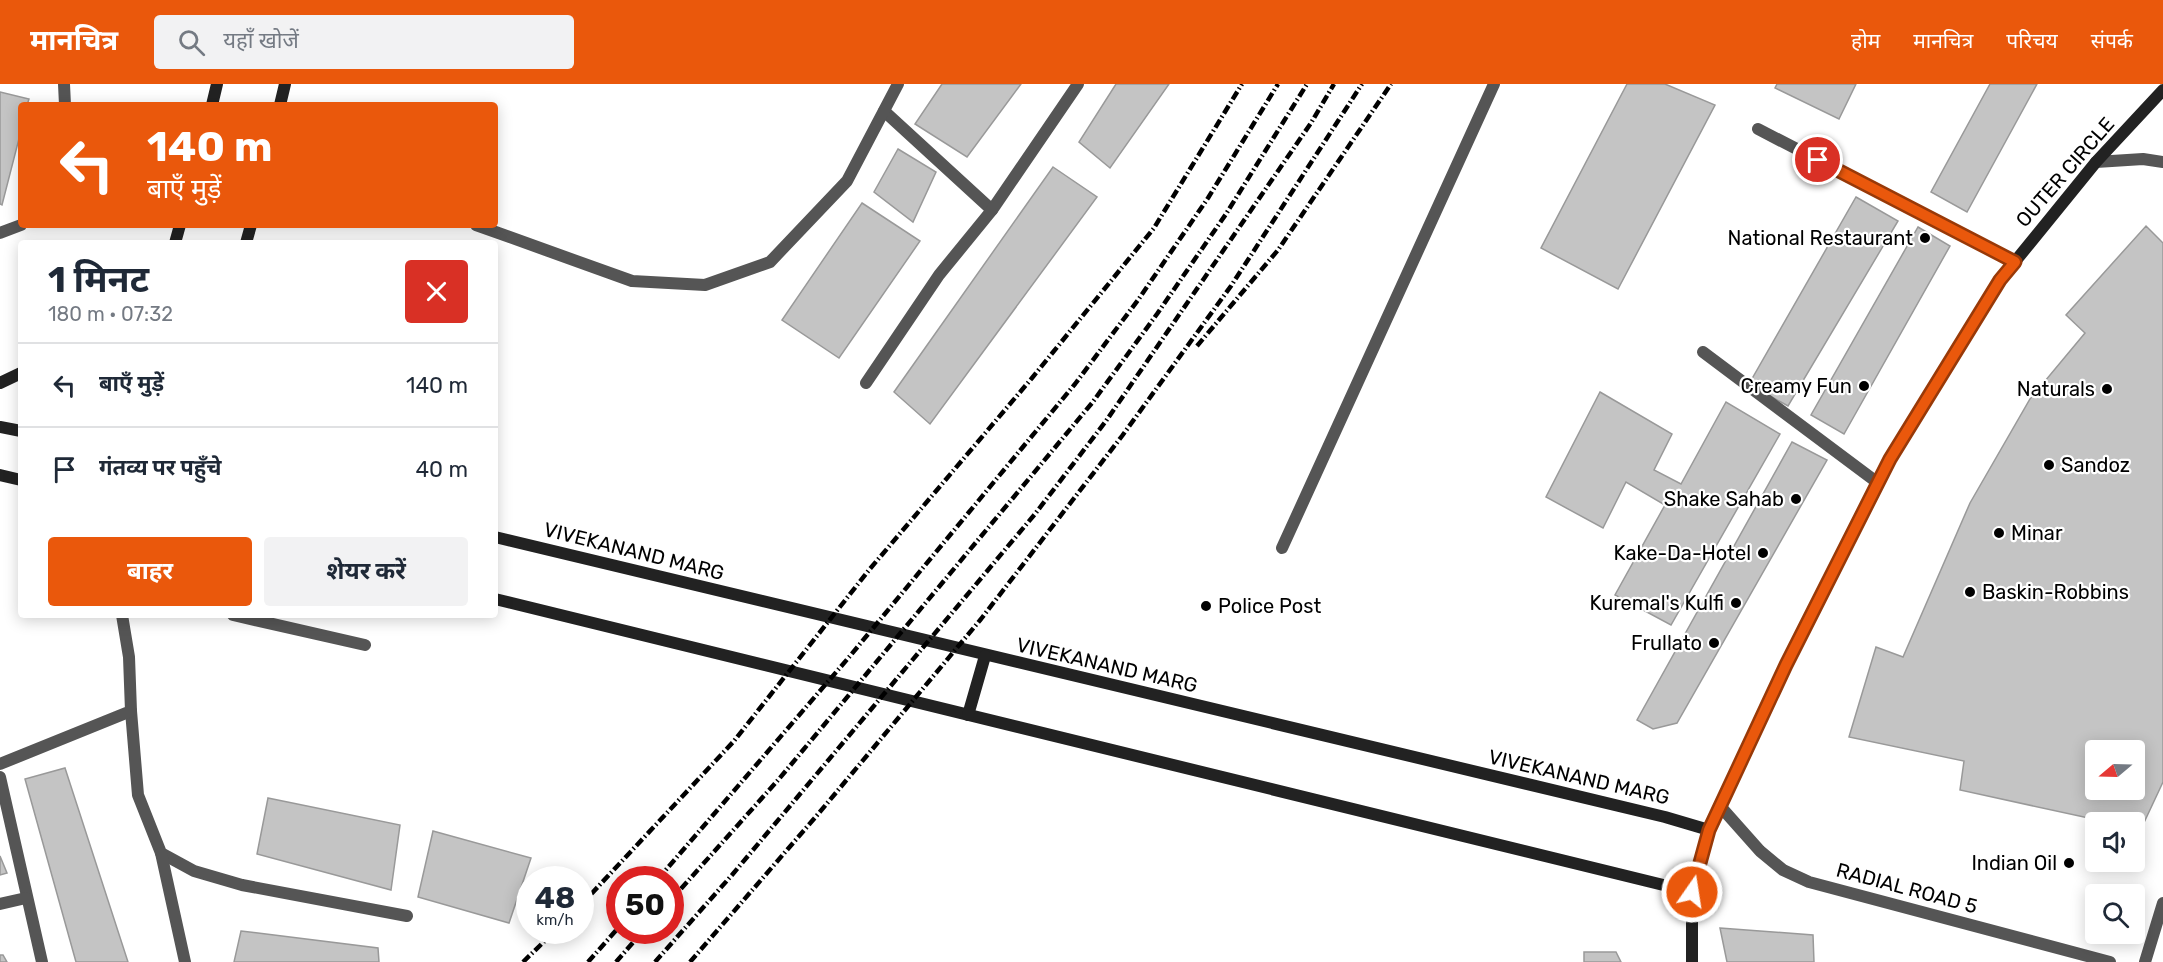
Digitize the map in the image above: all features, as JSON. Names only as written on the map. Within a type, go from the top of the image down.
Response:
[{"type":"main road","points":[[213,102],[217,84]]},
{"type":"main road","points":[[281,102],[285,84]]},
{"type":"main road","name":"OUTER CIRCLE","points":[[1692,962],[1692,892],[1709,830],[1786,665],[1878,483],[1994,290],[2096,162],[2163,90]]},
{"type":"main road","points":[[0,383],[18,374]]},
{"type":"main road","points":[[0,427],[18,430]]},
{"type":"main road","points":[[0,475],[18,479]]},
{"type":"main road","name":"VIVEKANAND MARG","points":[[498,538],[1665,817],[1709,830]]},
{"type":"main road","points":[[498,601],[1692,892]]},
{"type":"main road","points":[[968,715],[985,656]]},
{"type":"street","points":[[64,84],[65,102]]},
{"type":"street","points":[[484,228],[632,281],[705,285],[770,262],[846,181],[898,84]]},
{"type":"street","points":[[866,383],[939,275],[992,210],[1078,84]]},
{"type":"street","points":[[1282,548],[1494,84]]},
{"type":"street","points":[[884,111],[992,210]]},
{"type":"street","points":[[1758,129],[2015,262]]},
{"type":"street","points":[[2096,162],[2143,159],[2163,162]]},
{"type":"street","points":[[0,233],[18,226]]},
{"type":"street","points":[[1703,352],[1878,483]]},
{"type":"street","points":[[122,618],[129,657],[138,795],[161,853],[185,962]]},
{"type":"street","points":[[246,618],[365,645]]},
{"type":"street","points":[[0,764],[131,711]]},
{"type":"street","points":[[0,777],[42,962]]},
{"type":"street","name":"RADIAL ROAD 5","points":[[1720,806],[1760,851],[1783,870],[1809,882],[2110,962]]},
{"type":"street","points":[[161,853],[194,871],[242,885],[407,916]]},
{"type":"street","points":[[0,904],[26,898]]},
{"type":"street","points":[[2145,962],[2163,903]]},
{"type":"building","points":[[942,84],[1021,84],[967,157],[915,124]]},
{"type":"building","points":[[1116,84],[1169,84],[1110,168],[1079,142]]},
{"type":"building","points":[[1627,84],[1665,84],[1715,105],[1618,289],[1541,248]]},
{"type":"building","points":[[1777,84],[1856,84],[1839,119],[1775,88]]},
{"type":"building","points":[[1990,84],[2037,84],[1967,212],[1931,192]]},
{"type":"building","points":[[0,92],[29,99],[28,102],[18,102],[18,143],[2,205],[0,204]]},
{"type":"building","points":[[898,149],[936,172],[913,222],[874,192]]},
{"type":"building","points":[[1053,167],[1097,197],[930,424],[894,392]]},
{"type":"building","points":[[1856,197],[1898,221],[1788,406],[1749,384]]},
{"type":"building","points":[[862,203],[920,241],[839,358],[782,320]]},
{"type":"building","points":[[2146,226],[2163,243],[2163,782],[2145,820],[2145,812],[2085,812],[2085,817],[1960,790],[1964,761],[1849,737],[1876,647],[1903,657],[1970,503],[2030,399],[2085,333],[2066,315]]},
{"type":"building","points":[[1918,227],[1950,246],[1844,434],[1811,415]]},
{"type":"building","points":[[1600,392],[1672,434],[1654,470],[1681,484],[1726,402],[1780,434],[1671,625],[1615,595],[1665,505],[1626,482],[1603,528],[1546,497]]},
{"type":"building","points":[[1792,442],[1827,460],[1677,723],[1653,729],[1637,720]]},
{"type":"building","points":[[65,768],[128,962],[76,962],[25,779]]},
{"type":"building","points":[[268,798],[400,825],[391,890],[257,854]]},
{"type":"building","points":[[433,831],[531,858],[528,866],[516,866],[516,902],[509,923],[418,897]]},
{"type":"building","points":[[0,856],[7,873],[0,875]]},
{"type":"building","points":[[1720,928],[1813,935],[1814,962],[1727,962]]},
{"type":"building","points":[[241,931],[378,948],[379,962],[234,962]]},
{"type":"building","points":[[1584,952],[1616,952],[1621,962],[1584,962]]},
{"type":"building","points":[[0,955],[3,955],[7,962],[0,962]]},
{"type":"railway","points":[[594,891],[734,741],[869,570],[1032,378],[1154,228],[1242,84]]},
{"type":"railway","points":[[669,866],[850,656],[1075,384],[1138,300],[1208,198],[1278,84]]},
{"type":"railway","points":[[684,885],[779,779],[1092,403],[1226,214],[1307,84]]},
{"type":"railway","points":[[655,962],[732,875],[1035,514],[1106,421],[1311,123],[1334,84]]},
{"type":"railway","points":[[690,962],[819,813],[981,619],[1122,436],[1231,286],[1362,84]]},
{"type":"railway","points":[[1197,346],[1278,250],[1391,84]]},
{"type":"railway","points":[[588,962],[606,942]]},
{"type":"railway","points":[[523,962],[542,944]]},
{"type":"railway","points":[[616,962],[632,944]]},
{"type":"place","name":"National Restaurant","points":[[1925,238]]},
{"type":"place","name":"Creamy Fun","points":[[1864,386]]},
{"type":"place","name":"Naturals","points":[[2107,389]]},
{"type":"place","name":"Sandoz","points":[[2049,465]]},
{"type":"place","name":"Shake Sahab","points":[[1796,499]]},
{"type":"place","name":"Minar","points":[[1999,533]]},
{"type":"place","name":"Kake-Da-Hotel","points":[[1763,553]]},
{"type":"place","name":"Baskin-Robbins","points":[[1970,592]]},
{"type":"place","name":"Kuremal's Kulfi","points":[[1736,603]]},
{"type":"place","name":"Police Post","points":[[1206,606]]},
{"type":"place","name":"Frullato","points":[[1714,643]]},
{"type":"place","name":"Indian Oil","points":[[2069,863]]},
{"type":"route","points":[[1692,892],[1709,830],[1786,665],[1890,459],[2000,280],[2015,262],[1818,160]]}]
